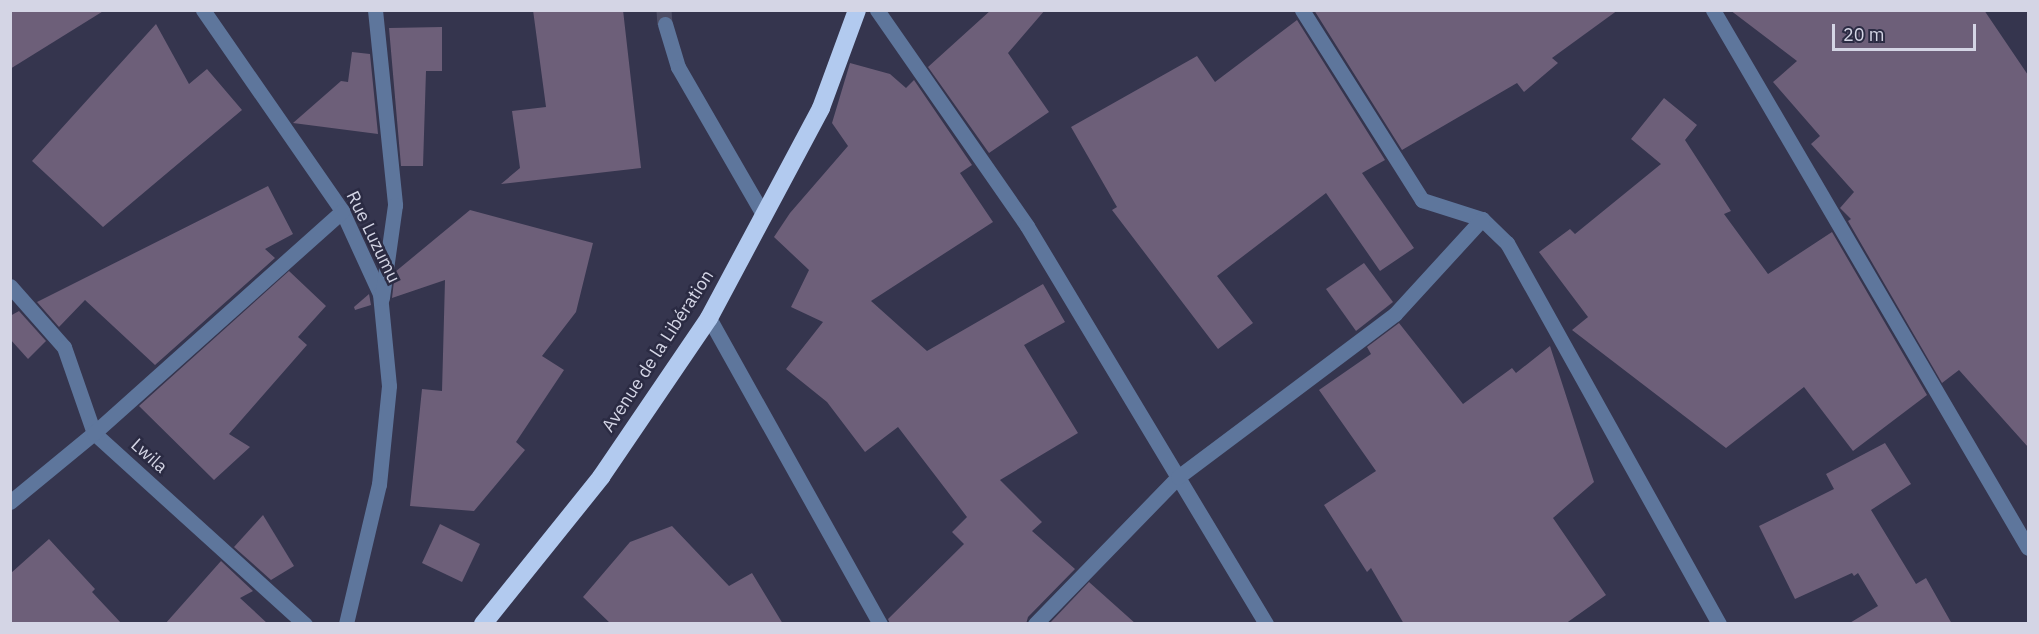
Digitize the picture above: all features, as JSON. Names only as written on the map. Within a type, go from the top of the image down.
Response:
[{"type":"highway","name":"Avenue de la Libération","points":[[484,623],[601,477],[709,318],[821,108],[857,10]]},
{"type":"street","name":"Rue Luzumu","points":[[203,10],[342,211],[380,294],[389,386],[379,483],[346,624]]},
{"type":"street","points":[[375,10],[395,204],[381,307]]},
{"type":"street","points":[[877,10],[1027,226],[1266,624]]},
{"type":"street","points":[[1302,10],[1422,200],[1482,219],[1507,243],[1719,624]]},
{"type":"street","points":[[1713,10],[2028,548]]},
{"type":"street","points":[[665,24],[678,67],[764,216]]},
{"type":"street","points":[[10,502],[94,433],[342,211]]},
{"type":"street","points":[[1035,624],[1178,477],[1395,314],[1482,219]]},
{"type":"street","name":"Lwila","points":[[10,286],[64,347],[94,433],[305,624]]},
{"type":"street","points":[[709,318],[880,624]]},
{"type":"building","points":[[10,10],[105,10],[10,69]]},
{"type":"building","points":[[533,10],[623,10],[641,168],[501,184],[520,168],[512,111],[546,107]]},
{"type":"building","points":[[991,10],[1045,10],[1008,53],[1049,112],[989,153],[928,67]]},
{"type":"building","points":[[1314,10],[1618,10],[1552,58],[1558,63],[1524,92],[1517,83],[1402,150]]},
{"type":"building","points":[[1730,10],[1984,10],[2028,75],[2028,447],[1959,370],[1942,383],[1848,221],[1851,219],[1840,208],[1854,192],[1811,144],[1820,136],[1773,82],[1797,61]]},
{"type":"building","points":[[1297,20],[1385,160],[1362,173],[1414,248],[1380,271],[1326,193],[1217,276],[1253,323],[1218,349],[1112,210],[1117,207],[1071,127],[1197,56],[1215,82]]},
{"type":"building","points":[[156,24],[189,84],[207,69],[242,110],[103,227],[32,161]]},
{"type":"building","points":[[442,27],[442,71],[426,71],[423,166],[401,166],[389,28]]},
{"type":"building","points":[[352,52],[370,54],[378,134],[293,123],[341,81],[348,82]]},
{"type":"building","points":[[850,63],[890,74],[906,88],[914,80],[972,165],[960,173],[993,222],[871,301],[927,351],[1043,284],[1065,322],[1024,345],[1078,433],[1000,480],[1042,522],[1032,531],[1075,569],[1028,617],[1026,624],[890,624],[888,619],[964,544],[952,532],[967,517],[898,427],[865,452],[827,402],[786,369],[823,322],[791,307],[809,270],[774,237],[790,213],[848,146],[832,123]]},
{"type":"building","points":[[1664,98],[1697,125],[1685,140],[1731,211],[1724,214],[1768,274],[1832,232],[1927,395],[1853,451],[1804,387],[1726,448],[1572,330],[1588,317],[1539,252],[1570,229],[1575,234],[1661,164],[1631,139]]},
{"type":"building","points":[[268,186],[293,234],[265,249],[275,258],[155,365],[85,300],[59,327],[37,302]]},
{"type":"building","points":[[470,210],[593,243],[576,312],[542,356],[564,370],[516,442],[525,450],[474,511],[410,506],[422,389],[442,391],[445,280],[392,298],[395,272]]},
{"type":"building","points":[[1364,263],[1393,302],[1356,331],[1326,289]]},
{"type":"building","points":[[289,271],[326,306],[298,337],[307,345],[229,434],[250,447],[214,480],[139,406]]},
{"type":"building","points":[[369,294],[371,305],[355,310],[354,307]]},
{"type":"building","points":[[19,311],[46,341],[28,359],[10,339],[10,316]]},
{"type":"building","points":[[1399,323],[1463,404],[1512,368],[1516,373],[1550,346],[1594,482],[1553,518],[1606,595],[1565,624],[1404,624],[1371,568],[1367,572],[1324,505],[1376,471],[1319,390],[1371,354],[1367,347]]},
{"type":"building","points":[[1885,443],[1911,484],[1871,510],[1916,584],[1926,578],[1952,624],[1848,624],[1878,606],[1858,573],[1854,576],[1852,573],[1795,599],[1759,526],[1834,489],[1826,474]]},
{"type":"building","points":[[263,515],[294,566],[271,580],[234,547]]},
{"type":"building","points":[[440,524],[480,544],[462,582],[422,563]]},
{"type":"building","points":[[672,526],[729,586],[752,573],[783,624],[611,624],[583,597],[630,542]]},
{"type":"building","points":[[49,539],[95,589],[92,592],[122,624],[11,624],[11,573]]},
{"type":"building","points":[[221,561],[253,591],[240,598],[268,624],[165,624]]},
{"type":"building","points":[[1089,582],[1136,624],[1049,624]]},
{"type":"tunnel","points":[[664,10],[665,24]]}]
